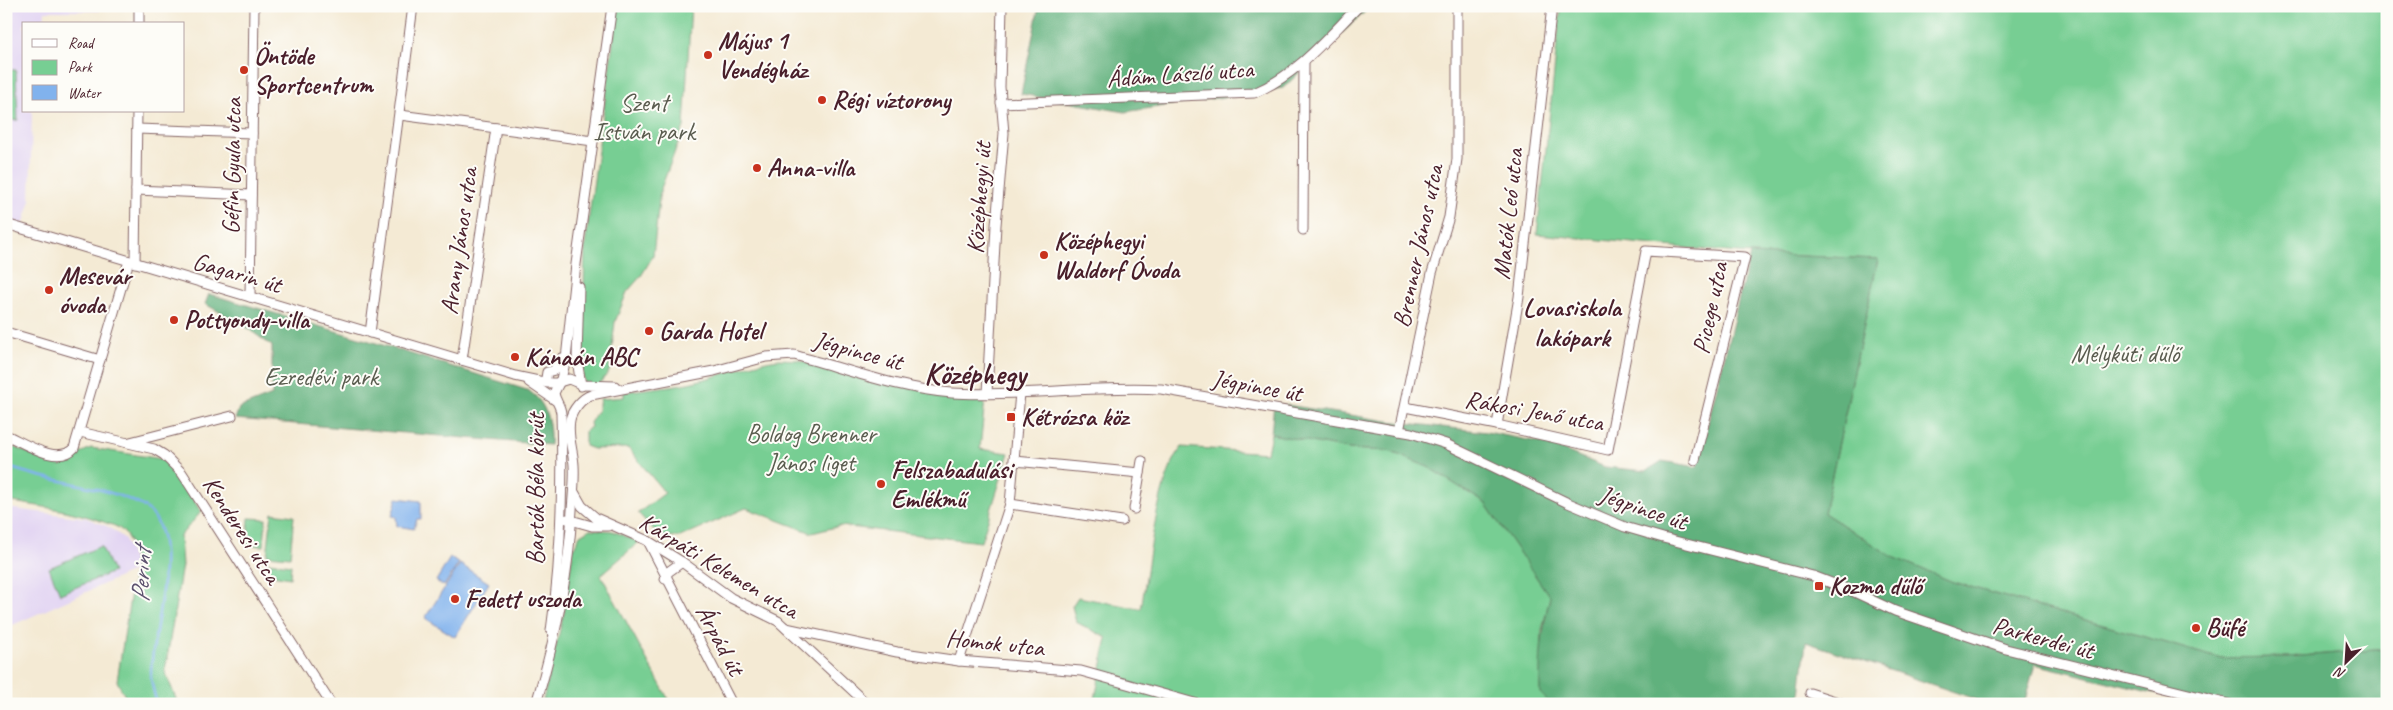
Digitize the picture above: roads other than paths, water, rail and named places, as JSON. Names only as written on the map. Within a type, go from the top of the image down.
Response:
[{"type":"street","points":[[139,6],[139,22]]},
{"type":"street","name":"Géfin Gyula utca","points":[[250,297],[254,6]]},
{"type":"street","points":[[370,333],[413,6]]},
{"type":"street","points":[[546,378],[547,372],[555,370],[556,366],[561,367],[564,339],[571,312],[612,6]]},
{"type":"street","name":"Középhegyi út","points":[[987,393],[996,225],[1004,133],[1001,103],[1000,48],[1002,6]]},
{"type":"street","name":"Ádám László utca","points":[[1001,103],[1254,94],[1276,84],[1304,62],[1359,6]]},
{"type":"street","name":"Brenner János utca","points":[[1399,431],[1432,273],[1451,208],[1457,159],[1457,6]]},
{"type":"street","name":"Matók Leó utca","points":[[1498,425],[1519,297],[1552,6]]},
{"type":"street","points":[[1304,62],[1304,230]]},
{"type":"street","points":[[6,435],[48,453],[60,455],[74,448],[132,262],[138,112]]},
{"type":"street","points":[[400,116],[593,141]]},
{"type":"street","name":"Arany János utca","points":[[462,360],[496,128]]},
{"type":"street","points":[[137,129],[252,133]]},
{"type":"street","points":[[136,190],[251,195]]},
{"type":"street","name":"Gagarin út","points":[[6,224],[515,376],[548,383],[559,383],[569,379],[579,383]]},
{"type":"street","name":"Bartók Béla körút","points":[[536,704],[560,615],[572,520],[574,465],[570,418],[579,404],[583,392],[579,383],[577,359],[580,249]]},
{"type":"street","name":"Rákosi Jenő utca","points":[[1405,408],[1498,425],[1608,450],[1646,251]]},
{"type":"street","name":"Picege utca","points":[[1646,251],[1745,257],[1695,460]]},
{"type":"street","name":"Bartók Béla körút","points":[[541,686],[555,597],[559,518],[561,412],[554,392],[559,383],[566,359],[571,312]]},
{"type":"street","points":[[6,332],[100,360]]},
{"type":"street","name":"Jégpince út","points":[[579,404],[588,396],[714,371],[780,355],[794,355],[890,382],[952,392],[1019,396],[1123,388],[1161,389],[1399,431],[1446,444],[1566,502],[1625,526],[1663,538],[1814,576],[1852,591]]},
{"type":"street","name":"Gagarin út","points":[[515,376],[547,392],[557,403]]},
{"type":"street","name":"Jégpince út","points":[[579,383],[594,386],[633,386]]},
{"type":"street","points":[[959,661],[1010,504],[1019,396]]},
{"type":"street","points":[[557,403],[568,409],[579,404]]},
{"type":"street","points":[[129,442],[232,416]]},
{"type":"street","name":"Kenderesi utca","points":[[80,432],[154,449],[164,455],[182,473],[331,704]]},
{"type":"street","points":[[1015,461],[1140,473]]},
{"type":"street","points":[[1134,509],[1142,461]]},
{"type":"street","name":"Kárpáti Kelemen utca","points":[[573,486],[577,497],[587,511],[614,527],[648,541],[682,562],[731,598],[768,616],[786,628],[866,704]]},
{"type":"street","points":[[1010,504],[1122,521]]},
{"type":"street","name":"Kárpáti Kelemen utca","points":[[559,518],[592,526],[614,527]]},
{"type":"street","points":[[569,550],[580,531],[592,526]]},
{"type":"street","name":"Árpád út","points":[[648,541],[732,704]]},
{"type":"street","points":[[666,578],[668,572],[682,562]]},
{"type":"street","name":"Parkerdei út","points":[[1852,591],[1894,611],[2006,649],[2186,695],[2229,704]]},
{"type":"street","name":"Homok utca","points":[[786,628],[874,648],[959,661],[1081,671],[1198,704]]},
{"type":"street","points":[[1810,693],[1844,704]]},
{"type":"water","points":[[397,498],[421,501],[421,519],[417,519],[414,529],[397,526],[396,517],[392,516]]},
{"type":"water","points":[[450,558],[459,563],[444,586],[436,581]]},
{"type":"water","points":[[460,564],[489,583],[455,637],[425,618]]},
{"type":"waterway","name":"Perint","points":[[6,466],[23,472],[108,492],[141,505],[155,518],[162,536],[164,559],[163,585],[151,678],[157,704]]},
{"type":"place","name":"Május 1 Vendégház","points":[[708,55]]},
{"type":"place","name":"Öntöde Sportcentrum","points":[[244,70]]},
{"type":"place","name":"Régi víztorony","points":[[822,100]]},
{"type":"place","name":"Anna-villa","points":[[757,168]]},
{"type":"place","name":"Középhegyi Waldorf Óvoda","points":[[1044,255]]},
{"type":"place","name":"Mesevár óvoda","points":[[49,290]]},
{"type":"place","name":"Pottyondy-villa","points":[[174,320]]},
{"type":"place","name":"Garda Hotel","points":[[649,331]]},
{"type":"place","name":"Kánaán ABC","points":[[515,357]]},
{"type":"place","name":"Kétrózsa köz","points":[[1011,417]]},
{"type":"place","name":"Felszabadulási Emlékmű","points":[[881,484]]},
{"type":"place","name":"Kozma dűlő","points":[[1819,586]]},
{"type":"place","name":"Fedett uszoda","points":[[455,599]]},
{"type":"place","name":"Büfé","points":[[2196,628]]},
{"type":"district","name":"Lovasiskola lakópark","points":[[1572,322]]},
{"type":"district","name":"Középhegy","points":[[975,374]]},
{"type":"park label","name":"Szent István park","points":[[644,118]]},
{"type":"park label","name":"Mélykúti dűlő","points":[[2125,354]]},
{"type":"park label","name":"Ezredévi park","points":[[321,377]]},
{"type":"park label","name":"Boldog Brenner János liget","points":[[811,448]]}]
